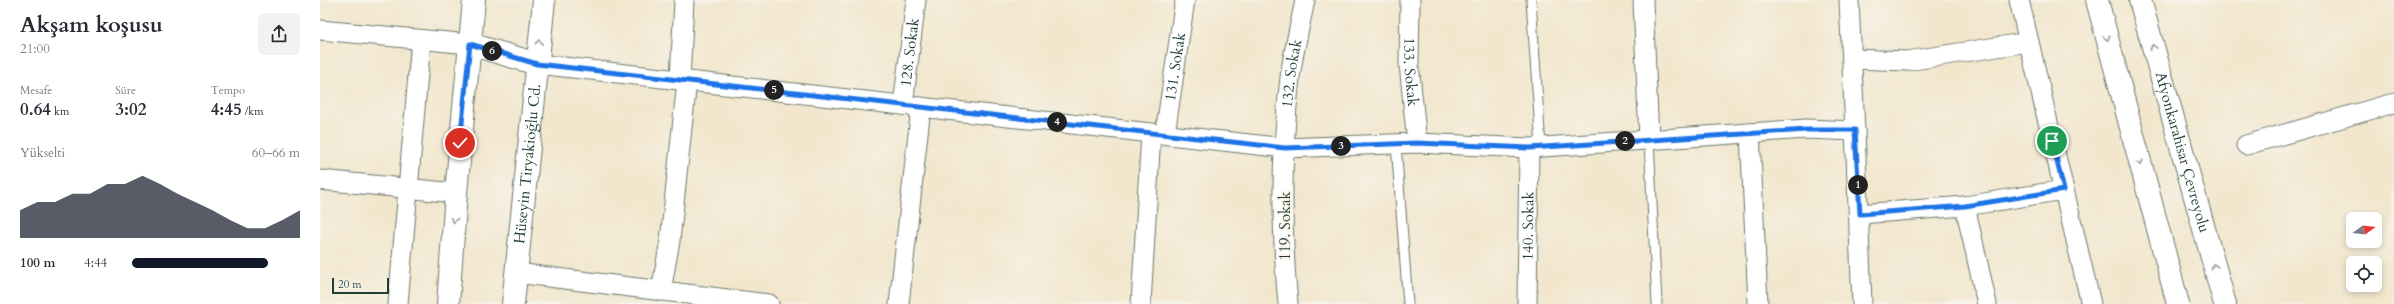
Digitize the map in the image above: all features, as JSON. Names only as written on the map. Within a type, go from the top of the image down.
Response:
[{"type":"main road","points":[[448,304],[456,193],[474,0]]},
{"type":"main road","name":"Hüseyin Tiryakioğlu Cd.","points":[[513,304],[544,0]]},
{"type":"main road","points":[[2097,0],[2178,304]]},
{"type":"main road","name":"Afyonkarahisar Çevreyolu","points":[[2140,0],[2225,304]]},
{"type":"main road","points":[[470,44],[537,64]]},
{"type":"street","points":[[654,295],[670,241],[684,80],[684,0]]},
{"type":"street","name":"128. Sokak","points":[[903,105],[916,0]]},
{"type":"street","name":"131. Sokak","points":[[1141,304],[1158,133],[1186,0]]},
{"type":"street","name":"132. Sokak","points":[[1285,148],[1290,78],[1305,0]]},
{"type":"street","name":"133. Sokak","points":[[1410,0],[1409,64],[1417,143]]},
{"type":"street","points":[[1643,0],[1649,140]]},
{"type":"street","points":[[1849,0],[1860,214],[1862,304]]},
{"type":"street","points":[[2019,0],[2091,304]]},
{"type":"street","points":[[320,30],[470,44]]},
{"type":"street","points":[[398,304],[421,40]]},
{"type":"street","points":[[1853,59],[1907,61],[2029,42]]},
{"type":"street","points":[[537,64],[1285,148],[1417,143],[1535,147],[1806,130],[1855,130]]},
{"type":"street","points":[[2246,145],[2394,103]]},
{"type":"street","points":[[899,304],[922,107]]},
{"type":"street","points":[[1750,133],[1758,304]]},
{"type":"street","name":"140. Sokak","points":[[1527,304],[1535,147]]},
{"type":"street","name":"119. Sokak","points":[[1285,148],[1284,258],[1288,304]]},
{"type":"street","points":[[320,180],[456,193]]},
{"type":"street","points":[[1860,214],[1965,206],[2064,190]]},
{"type":"street","points":[[1965,206],[1987,304]]},
{"type":"street","points":[[516,273],[654,295],[769,304]]},
{"type":"lane","points":[[1531,0],[1535,147]]},
{"type":"lane","points":[[1649,140],[1657,304]]},
{"type":"lane","points":[[1396,144],[1408,304]]},
{"type":"route","points":[[460,143],[470,44],[537,64],[1285,148],[1417,143],[1453,146],[1529,148],[1806,130],[1855,130],[1860,214],[1965,206],[2064,190],[2052,141]]}]
